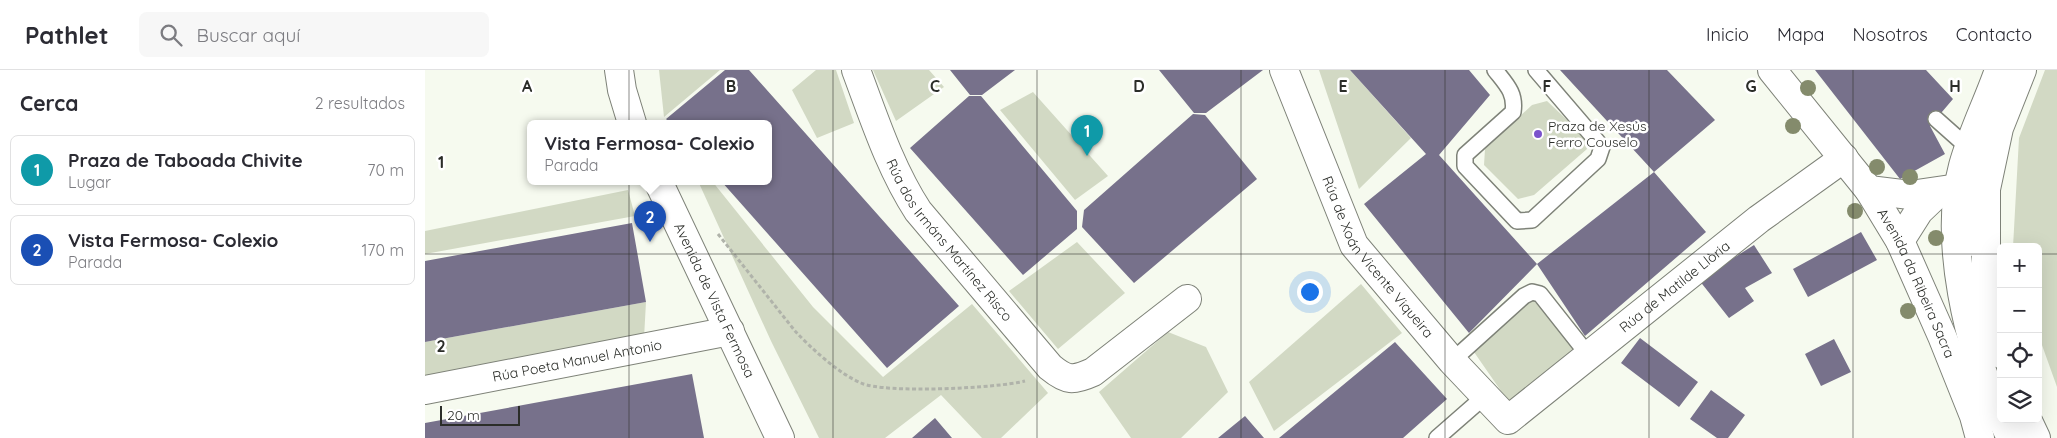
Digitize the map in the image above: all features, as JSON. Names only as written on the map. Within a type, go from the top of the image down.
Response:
[{"type":"main road","points":[[619,70],[622,90],[631,120]]},
{"type":"main road","name":"Rúa dos Irmáns Martínez Risco","points":[[856,70],[895,170],[918,211],[1050,367],[1060,375],[1070,379],[1081,378],[1103,365],[1187,299]]},
{"type":"main road","name":"Rúa de Xoán Vicente Viqueira","points":[[1284,70],[1354,245],[1452,360],[1508,420]]},
{"type":"main road","name":"Avenida da Ribeira Sacra","points":[[1772,70],[1869,190],[1900,241],[1942,336],[1980,431]]},
{"type":"main road","points":[[1997,409],[1970,329],[1960,288],[1956,193],[1968,150],[1999,70]]},
{"type":"main road","points":[[1997,341],[1991,320],[1986,280],[1985,189],[1999,128],[2022,70]]},
{"type":"main road","name":"Rúa de Matilde Llòria","points":[[1508,420],[1759,219],[1844,158]]},
{"type":"main road","name":"Avenida de Vista Fermosa","points":[[661,185],[780,438]]},
{"type":"main road","points":[[1869,190],[1910,195],[1956,193]]},
{"type":"main road","points":[[1956,193],[1982,320],[1997,343]]},
{"type":"main road","points":[[1900,241],[1914,218],[1956,193]]},
{"type":"main road","name":"Rúa Poeta Manuel Antonio","points":[[425,390],[730,331]]},
{"type":"main road","name":"Avenida de Vista Fermosa","points":[[757,438],[759,394]]},
{"type":"main road","points":[[2004,423],[2011,438]]},
{"type":"main road","points":[[2029,423],[2036,438]]},
{"type":"lane","points":[[1495,70],[1511,89],[1515,102],[1513,112],[1465,155],[1465,166],[1517,221],[1532,220],[1598,159],[1602,147],[1536,70]]},
{"type":"lane","points":[[1936,120],[1968,150]]},
{"type":"lane","points":[[1452,360],[1524,296],[1532,292],[1540,294],[1589,356]]},
{"type":"lane","points":[[1437,438],[1485,396]]},
{"type":"path","points":[[718,234],[795,331],[851,378],[863,384],[880,388],[985,387],[1014,384],[1032,378]]},
{"type":"green space","points":[[659,70],[720,70],[664,117]]},
{"type":"green space","points":[[816,70],[836,70],[854,123],[817,138],[792,90]]},
{"type":"green space","points":[[873,70],[929,70],[944,87],[896,121]]},
{"type":"green space","points":[[1319,70],[1350,70],[1411,138],[1359,189]]},
{"type":"green space","points":[[2045,70],[2057,70],[2057,387],[2042,345],[2042,243],[2013,243],[2019,138]]},
{"type":"green space","points":[[1033,92],[1108,176],[1075,200],[1000,110]]},
{"type":"green space","points":[[1547,101],[1583,135],[1587,149],[1534,195],[1518,199],[1484,165],[1485,149],[1532,105]]},
{"type":"green space","points":[[700,185],[715,185],[813,307],[883,377],[972,304],[1048,393],[1001,438],[982,438],[941,395],[885,438],[819,438],[771,341]]},
{"type":"green space","points":[[628,190],[635,216],[425,254],[425,231]]},
{"type":"green space","points":[[1077,242],[1125,293],[1058,349],[1009,291]]},
{"type":"green space","points":[[1361,284],[1402,333],[1274,431],[1249,382]]},
{"type":"green space","points":[[1532,298],[1575,351],[1510,404],[1474,352]]},
{"type":"green space","points":[[646,302],[644,338],[425,376],[425,342]]},
{"type":"green space","points":[[1168,332],[1206,347],[1228,392],[1181,438],[1131,438],[1099,392]]},
{"type":"building","points":[[725,70],[749,70],[959,306],[887,368],[725,185],[772,185],[772,120],[666,119]]},
{"type":"building","points":[[950,70],[1015,70],[982,95],[970,95]]},
{"type":"building","points":[[1159,70],[1263,70],[1206,113],[1194,113]]},
{"type":"building","points":[[1350,70],[1469,70],[1490,95],[1439,155],[1537,264],[1469,333],[1364,204],[1426,154]]},
{"type":"building","points":[[1560,70],[1667,70],[1715,120],[1654,172]]},
{"type":"building","points":[[1815,70],[1926,70],[1953,99],[1930,126],[1945,154],[1900,179]]},
{"type":"building","points":[[969,96],[981,96],[1077,211],[1077,229],[1023,275],[910,148]]},
{"type":"building","points":[[1193,114],[1205,115],[1257,179],[1134,283],[1082,227],[1084,210]]},
{"type":"building","points":[[1654,172],[1706,232],[1585,336],[1537,264]]},
{"type":"building","points":[[632,223],[646,302],[425,342],[425,261]]},
{"type":"building","points":[[1861,232],[1877,260],[1808,297],[1793,269]]},
{"type":"building","points":[[1754,245],[1772,273],[1745,288],[1754,301],[1729,318],[1699,280]]},
{"type":"building","points":[[1640,338],[1698,382],[1679,407],[1621,363]]},
{"type":"building","points":[[1834,339],[1851,372],[1821,386],[1805,354]]},
{"type":"building","points":[[1395,342],[1447,399],[1403,438],[1279,438]]},
{"type":"building","points":[[692,374],[704,438],[425,438],[425,423]]},
{"type":"building","points":[[1711,390],[1745,415],[1728,438],[1717,438],[1690,419]]},
{"type":"building","points":[[1245,416],[1264,438],[1218,438]]},
{"type":"building","points":[[935,418],[952,438],[912,438]]},
{"type":"place","name":"Praza de Xesús Ferro Couselo","points":[[1538,134]]},
{"type":"place","name":"Praza de Taboada Chivite","points":[[1087,156]]},
{"type":"place","name":"Vista Fermosa- Colexio","points":[[650,242]]}]
